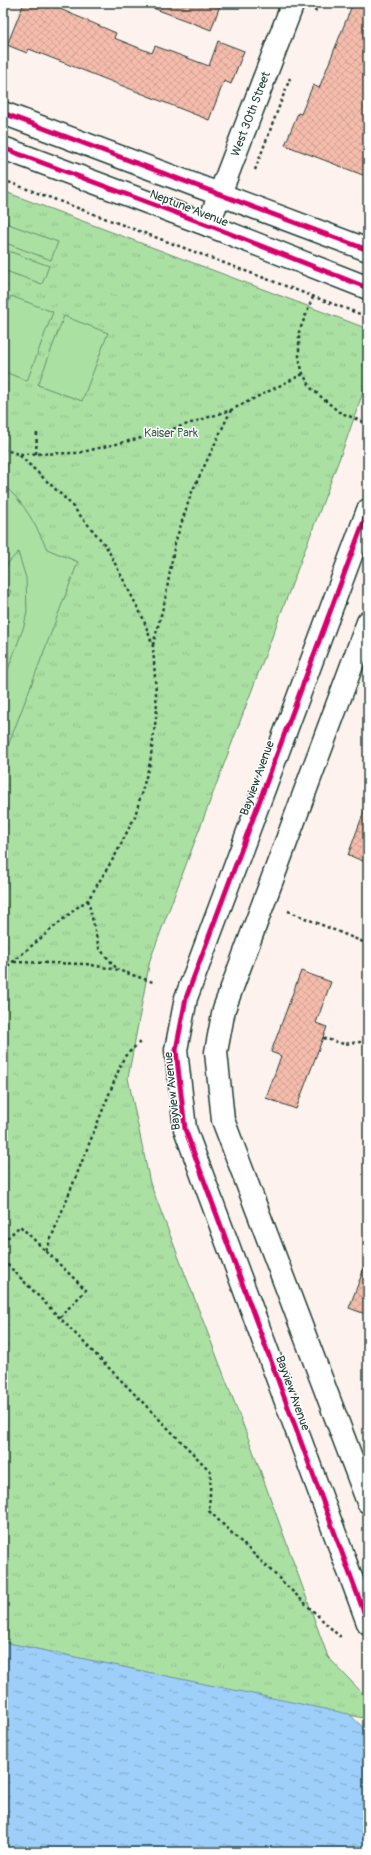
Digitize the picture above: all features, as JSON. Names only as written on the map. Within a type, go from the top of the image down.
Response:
[{"type":"street","name":"West 30th Street","points":[[208,225],[293,3]]},
{"type":"street","name":"Neptune Avenue","points":[[3,113],[368,250]]},
{"type":"street","name":"Neptune Avenue","points":[[3,148],[208,225],[368,288]]},
{"type":"street","name":"Bayview Avenue","points":[[368,510],[186,998],[176,1050],[185,1129],[368,1623]]},
{"type":"street","points":[[368,622],[224,1009],[216,1052],[223,1120],[368,1502]]},
{"type":"path","points":[[3,17],[8,3]]},
{"type":"path","points":[[313,18],[318,3]]},
{"type":"path","points":[[255,170],[291,75]]},
{"type":"path","points":[[3,180],[368,317]]},
{"type":"path","points":[[313,297],[299,332],[299,358],[303,374],[312,390],[339,412],[366,423]]},
{"type":"path","points":[[3,449],[18,454],[78,453],[154,435],[231,410],[303,374]]},
{"type":"path","points":[[153,646],[165,600],[175,543],[191,494],[231,410]]},
{"type":"path","points":[[36,454],[37,432]]},
{"type":"path","points":[[3,970],[88,900],[116,854],[134,816],[150,763],[157,710],[153,646],[143,618],[106,546],[68,501],[18,454]]},
{"type":"path","points":[[88,900],[99,948],[118,970]]},
{"type":"path","points":[[288,911],[368,944]]},
{"type":"path","points":[[13,962],[86,964],[118,970],[153,982]]},
{"type":"path","points":[[323,1038],[344,1044],[368,1041]]},
{"type":"path","points":[[46,1251],[124,1057],[140,1042]]},
{"type":"path","points":[[3,1242],[20,1226],[86,1290],[60,1317]]},
{"type":"path","points":[[3,1260],[212,1472],[209,1511],[339,1636],[341,1636]]},
{"type":"green space","name":"Kaiser Park","points":[[3,191],[363,327],[368,333],[368,378],[346,441],[150,960],[128,1078],[150,1183],[252,1448],[328,1657],[368,1699],[368,1719],[3,1642]]},
{"type":"green space","points":[[3,222],[58,242],[51,260],[3,242]]},
{"type":"green space","points":[[3,249],[49,266],[42,284],[3,270]]},
{"type":"green space","points":[[11,296],[53,312],[27,381],[3,371],[3,318]]},
{"type":"green space","points":[[64,316],[108,333],[82,401],[38,385]]},
{"type":"green space","points":[[3,485],[23,506],[34,523],[47,549],[78,562],[3,759],[3,683],[24,626],[27,612],[26,578],[18,552],[3,569]]},
{"type":"green space","points":[[3,588],[11,591],[3,612]]},
{"type":"water","points":[[3,1642],[349,1714],[368,1732],[368,1852],[3,1852]]},
{"type":"building","points":[[24,3],[62,3],[60,9],[116,33],[114,38],[152,53],[155,46],[209,66],[218,41],[244,51],[231,84],[224,81],[209,120],[29,49],[27,53],[7,45]]},
{"type":"building","points":[[145,3],[221,3],[211,30],[145,5]]},
{"type":"building","points":[[353,3],[368,3],[368,177],[285,145],[298,113],[301,114],[313,85],[319,88]]},
{"type":"building","points":[[366,806],[368,806],[368,863],[348,855]]},
{"type":"building","points":[[301,971],[331,982],[316,1023],[327,1027],[296,1109],[266,1098],[281,1056],[271,1052]]},
{"type":"building","points":[[366,1263],[368,1264],[368,1315],[349,1308]]},
{"type":"cycle path","points":[[3,113],[368,250]]},
{"type":"cycle path","points":[[3,148],[208,225],[368,288]]},
{"type":"cycle path","points":[[368,510],[186,998],[176,1050],[185,1129],[368,1623]]}]
